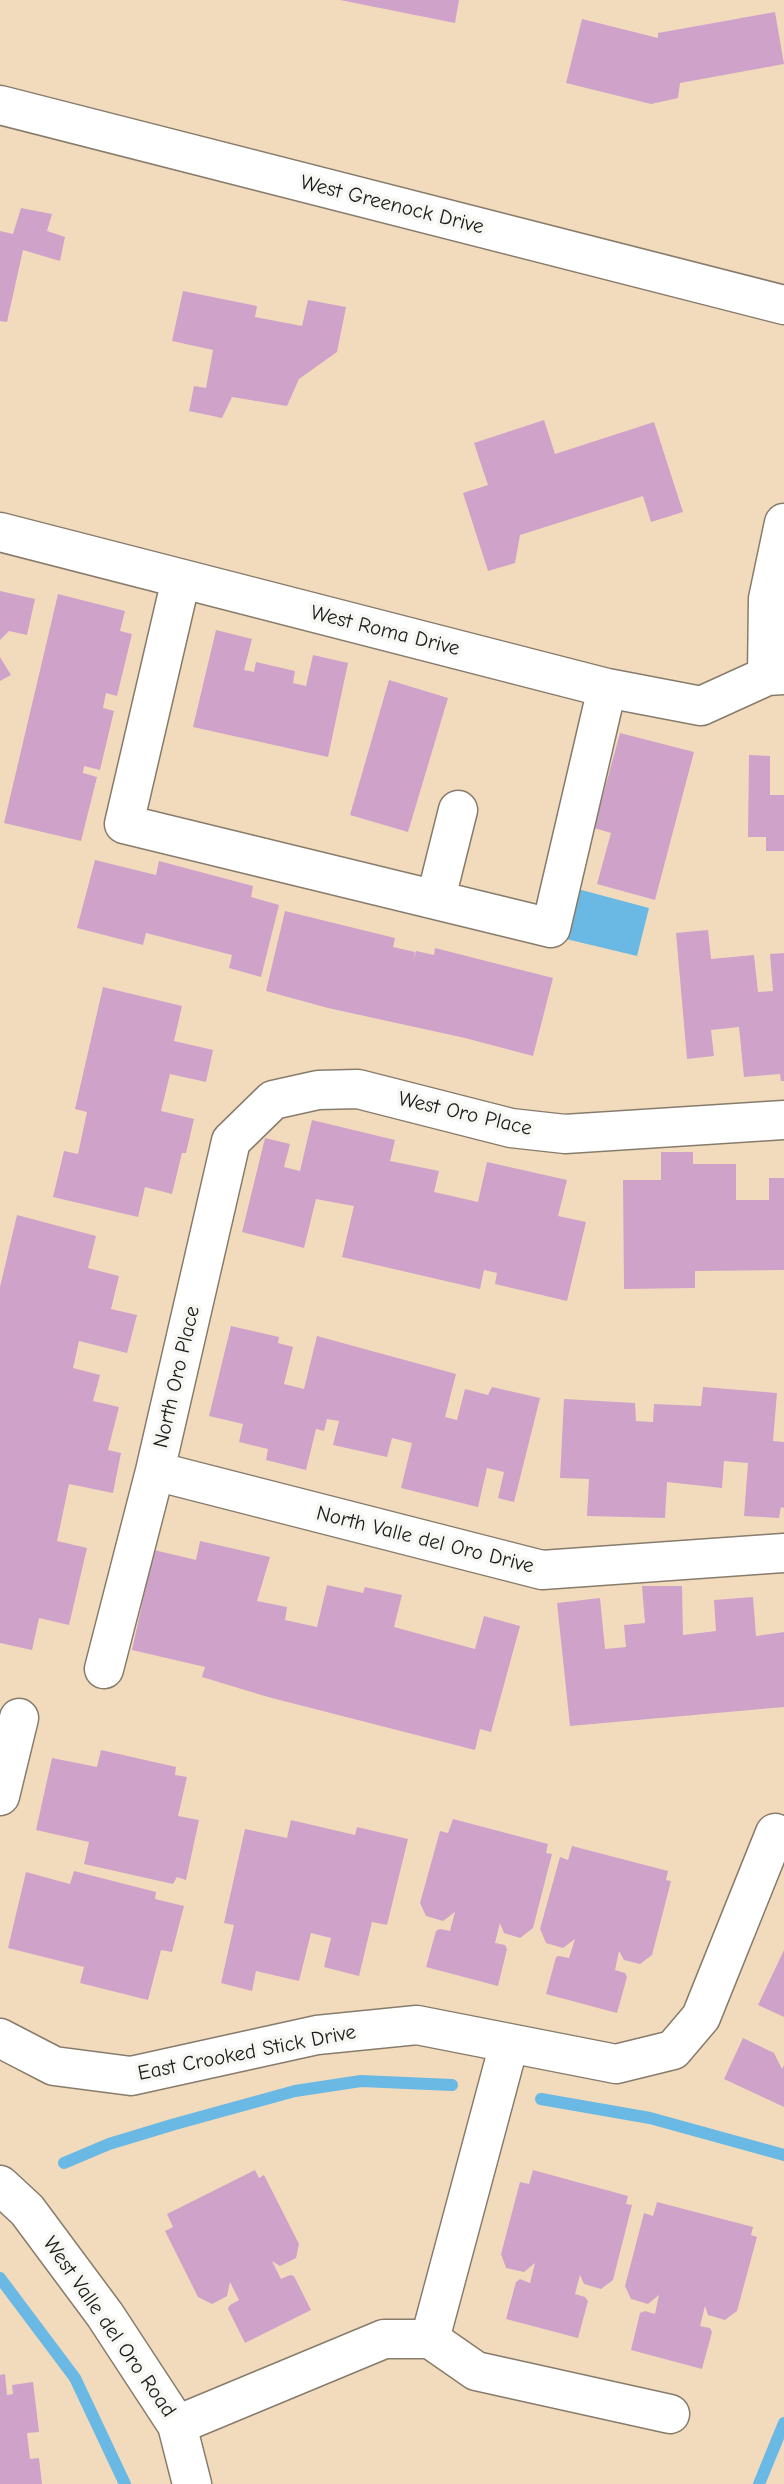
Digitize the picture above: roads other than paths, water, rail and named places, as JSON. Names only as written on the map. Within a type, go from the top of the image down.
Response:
[{"type":"street","name":"West Greenock Drive","points":[[0,104],[784,305]]},
{"type":"street","points":[[776,676],[768,599],[784,523]]},
{"type":"street","name":"West Roma Drive","points":[[0,532],[607,688],[701,706],[776,676]]},
{"type":"street","points":[[181,579],[124,824],[551,928],[607,688]]},
{"type":"street","points":[[436,898],[458,810]]},
{"type":"street","name":"West Oro Place","points":[[272,1100],[318,1090],[358,1089],[512,1128],[565,1134],[784,1120]]},
{"type":"street","name":"North Oro Place","points":[[104,1669],[155,1471],[231,1141],[272,1100]]},
{"type":"street","name":"North Valle del Oro Drive","points":[[155,1471],[542,1570],[784,1553]]},
{"type":"street","points":[[0,1796],[19,1718]]},
{"type":"street","name":"East Crooked Stick Drive","points":[[0,2038],[54,2066],[131,2076],[317,2035],[417,2025],[616,2064],[673,2050],[701,2017],[775,1833]]},
{"type":"street","points":[[430,2339],[509,2044]]},
{"type":"street","name":"West Valle del Oro Road","points":[[0,2185],[27,2210],[105,2315],[177,2425],[192,2484]]},
{"type":"street","points":[[177,2425],[384,2339],[430,2339],[476,2371],[670,2414]]},
{"type":"water","points":[[574,888],[649,908],[637,956],[562,938]]},
{"type":"waterway","points":[[64,2163],[109,2144],[295,2091],[361,2081],[452,2085]]},
{"type":"waterway","points":[[541,2099],[650,2118],[784,2155]]},
{"type":"waterway","points":[[0,2278],[75,2378],[125,2484]]},
{"type":"waterway","points":[[759,2484],[784,2423]]}]
